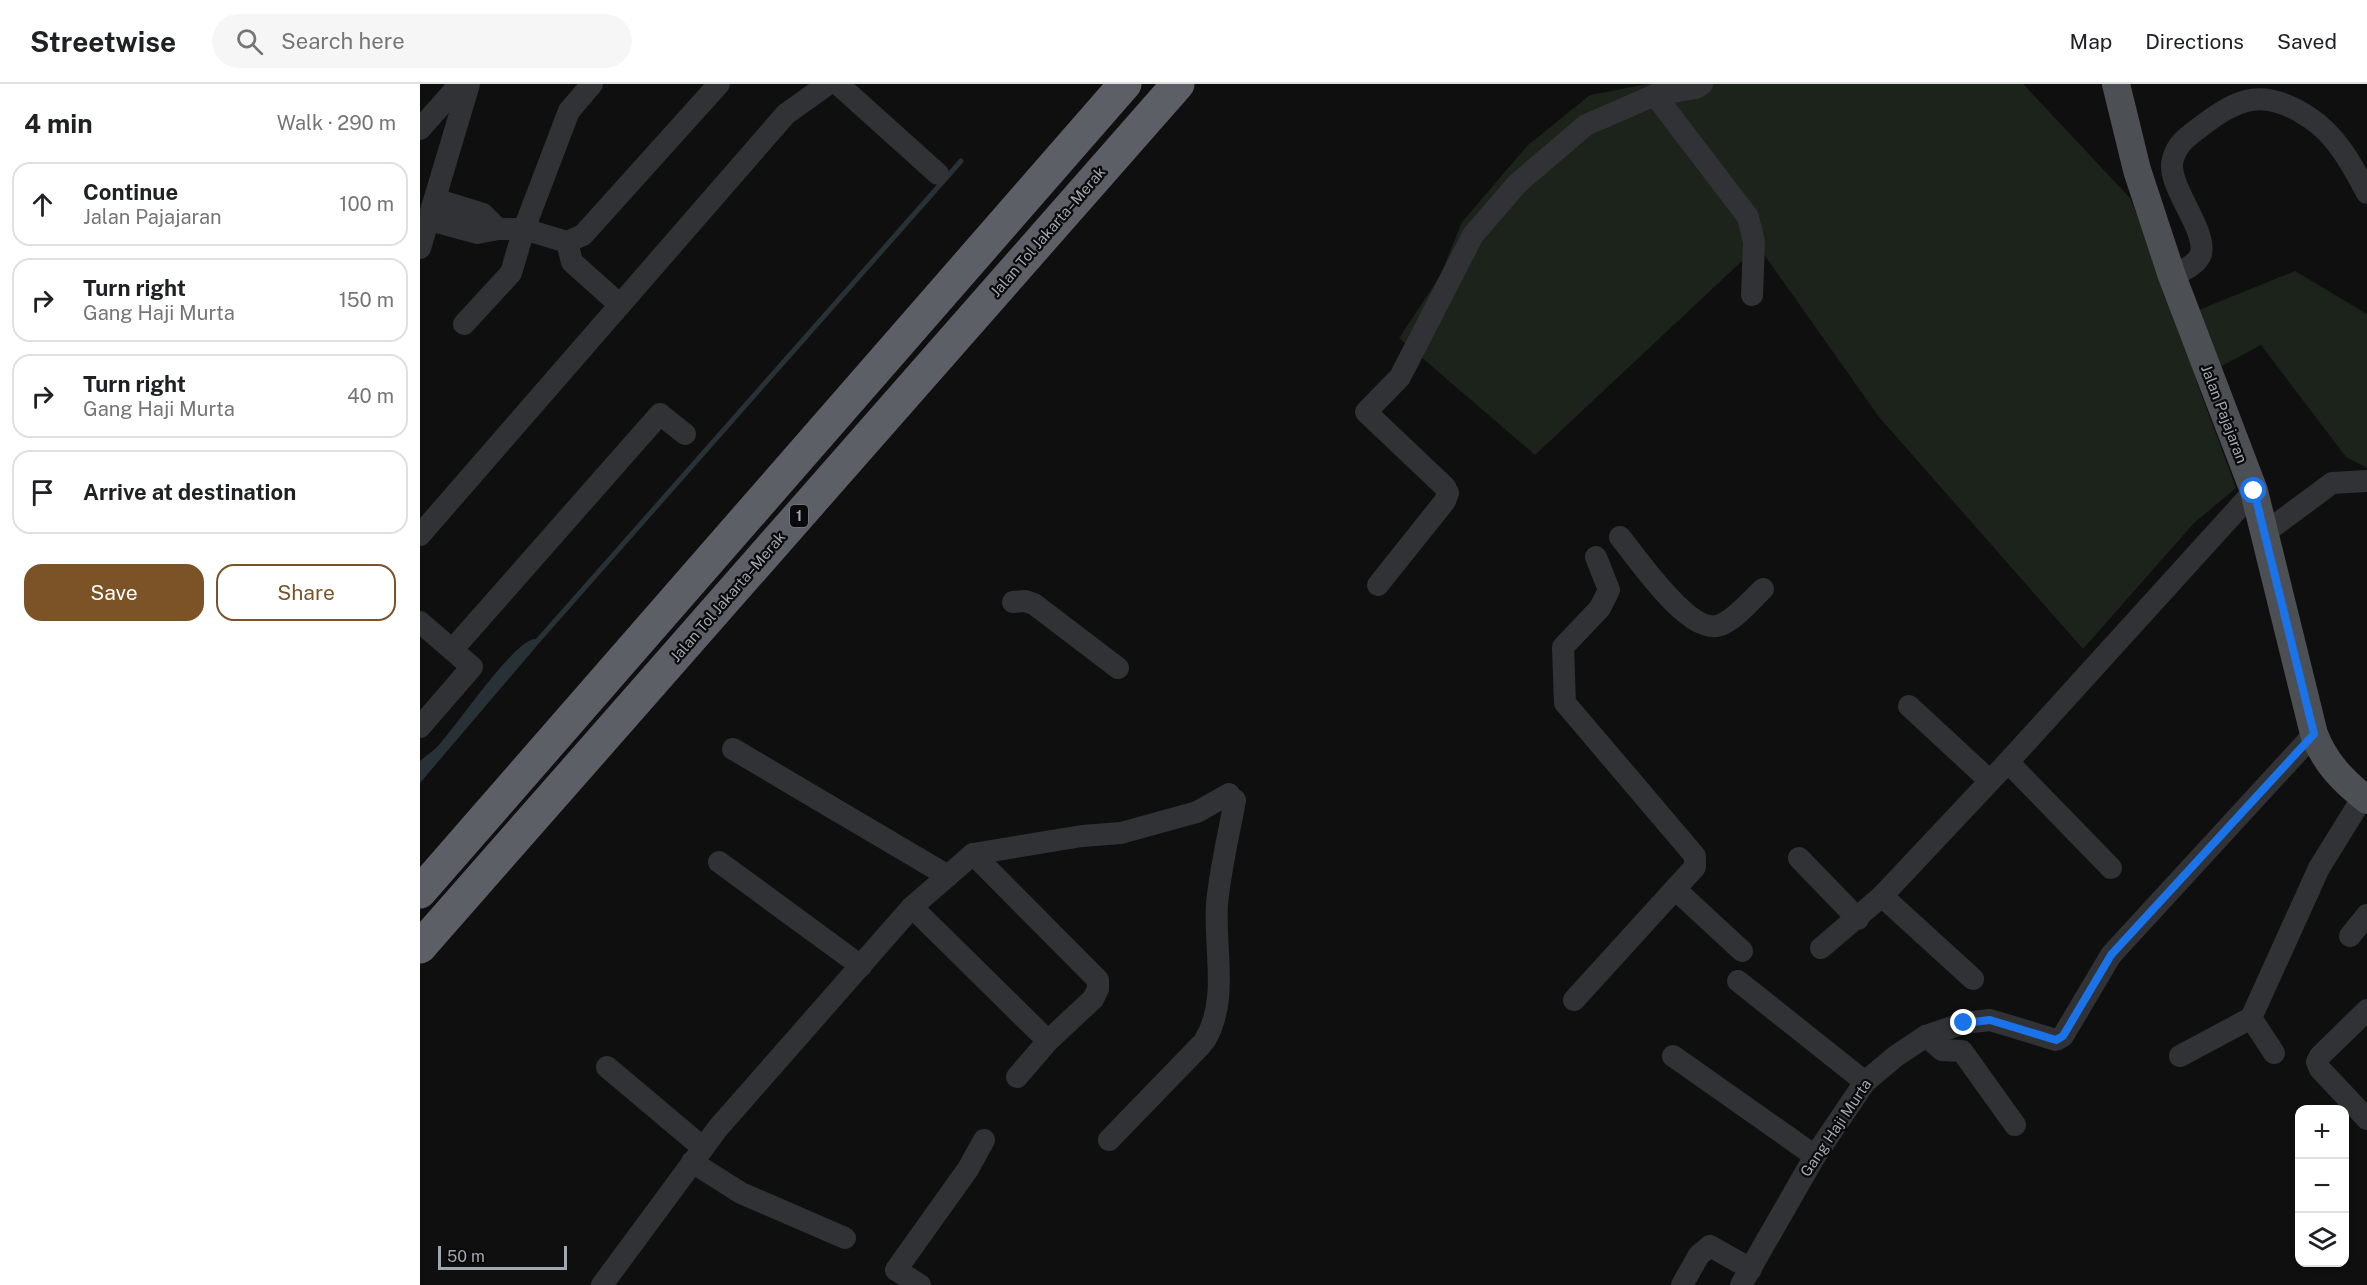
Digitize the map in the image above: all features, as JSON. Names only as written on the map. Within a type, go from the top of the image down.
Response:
[{"type":"highway","points":[[420,892],[1125,84]]},
{"type":"highway","name":"Jalan Tol Jakarta–Merak","points":[[420,947],[1178,84]]},
{"type":"main road","name":"Jalan Pajajaran","points":[[2116,84],[2137,170],[2172,276],[2254,491],[2320,752],[2332,770],[2365,798]]},
{"type":"street","points":[[420,129],[460,84]]},
{"type":"street","points":[[420,248],[469,84]]},
{"type":"street","points":[[464,324],[511,273],[524,229],[569,111],[592,84]]},
{"type":"street","points":[[432,209],[483,214],[498,229],[524,229],[567,242],[583,235],[719,84]]},
{"type":"street","points":[[420,535],[786,114],[828,84]]},
{"type":"street","points":[[838,84],[938,174]]},
{"type":"street","points":[[1378,585],[1445,501],[1448,493],[1445,487],[1366,412],[1400,377],[1473,235],[1518,183],[1586,125],[1655,95],[1696,88],[1702,84]]},
{"type":"street","points":[[1655,95],[1748,217],[1754,242],[1752,295]]},
{"type":"street","points":[[2172,276],[2198,260],[2201,252],[2196,227],[2177,185],[2172,161],[2180,143],[2238,101],[2270,99],[2291,105],[2323,127],[2350,161],[2367,193]]},
{"type":"street","points":[[567,242],[572,261],[620,305]]},
{"type":"street","points":[[453,649],[660,414],[685,434]]},
{"type":"street","points":[[2266,532],[2332,483],[2367,481]]},
{"type":"street","points":[[1821,948],[1858,919],[1882,896],[2008,762],[2254,491]]},
{"type":"street","points":[[1620,537],[1666,593],[1692,619],[1701,624],[1713,627],[1723,625],[1763,590]]},
{"type":"street","points":[[1574,1000],[1695,867],[1695,856],[1563,698],[1563,647],[1600,608],[1609,590],[1596,557]]},
{"type":"street","points":[[1013,602],[1024,601],[1034,604],[1118,668]]},
{"type":"street","points":[[420,622],[472,667],[420,727]]},
{"type":"street","points":[[1908,706],[1990,781]]},
{"type":"street","name":"Gang Haji Murta","points":[[1746,1277],[1815,1156],[1865,1082],[1896,1056],[1926,1036],[1964,1023],[1990,1020],[2056,1040],[2063,1036],[2111,955],[2314,734]]},
{"type":"street","points":[[733,749],[948,876]]},
{"type":"street","points":[[2008,762],[2111,868]]},
{"type":"street","points":[[602,1285],[697,1155],[912,907],[973,854],[1082,836],[1121,833],[1197,812],[1232,797],[1217,905],[1218,1002],[1212,1029],[1203,1042],[1109,1140]]},
{"type":"street","points":[[2180,1056],[2252,1017],[2319,868],[2365,798]]},
{"type":"street","points":[[973,854],[1098,980],[1098,989],[1093,999],[1048,1041],[1017,1077]]},
{"type":"street","points":[[1799,858],[1858,919]]},
{"type":"street","points":[[719,862],[861,966]]},
{"type":"street","points":[[1676,889],[1742,951]]},
{"type":"street","points":[[1882,896],[1973,979]]},
{"type":"street","points":[[912,907],[1048,1041]]},
{"type":"street","points":[[2350,936],[2367,915]]},
{"type":"street","points":[[1738,981],[1865,1082]]},
{"type":"street","points":[[2367,1010],[2320,1056],[2317,1062],[2320,1069],[2367,1119]]},
{"type":"street","points":[[2252,1017],[2274,1053]]},
{"type":"street","points":[[1926,1036],[1942,1050],[1962,1051],[2015,1125]]},
{"type":"street","points":[[1673,1056],[1815,1156]]},
{"type":"street","points":[[607,1067],[697,1155],[741,1193],[845,1238]]},
{"type":"street","points":[[920,1285],[896,1270],[968,1169],[984,1140]]},
{"type":"street","points":[[1682,1285],[1699,1255],[1710,1246],[1746,1277]]},
{"type":"shaded area","points":[[1648,84],[2023,84],[2130,198],[2179,318],[2295,271],[2367,314],[2367,468],[2346,457],[2261,345],[2196,380],[2236,488],[2194,523],[2083,649],[1879,417],[1758,246],[1535,455],[1399,338],[1440,276],[1462,222],[1528,145],[1590,95]]},
{"type":"shaded area","points":[[535,639],[538,643],[535,648],[420,783],[420,761],[438,746],[514,653]]},
{"type":"waterway","points":[[534,645],[961,161]]},
{"type":"route","points":[[1964,1023],[1990,1020],[2056,1040],[2063,1036],[2111,955],[2314,734],[2266,532],[2254,491]]}]
